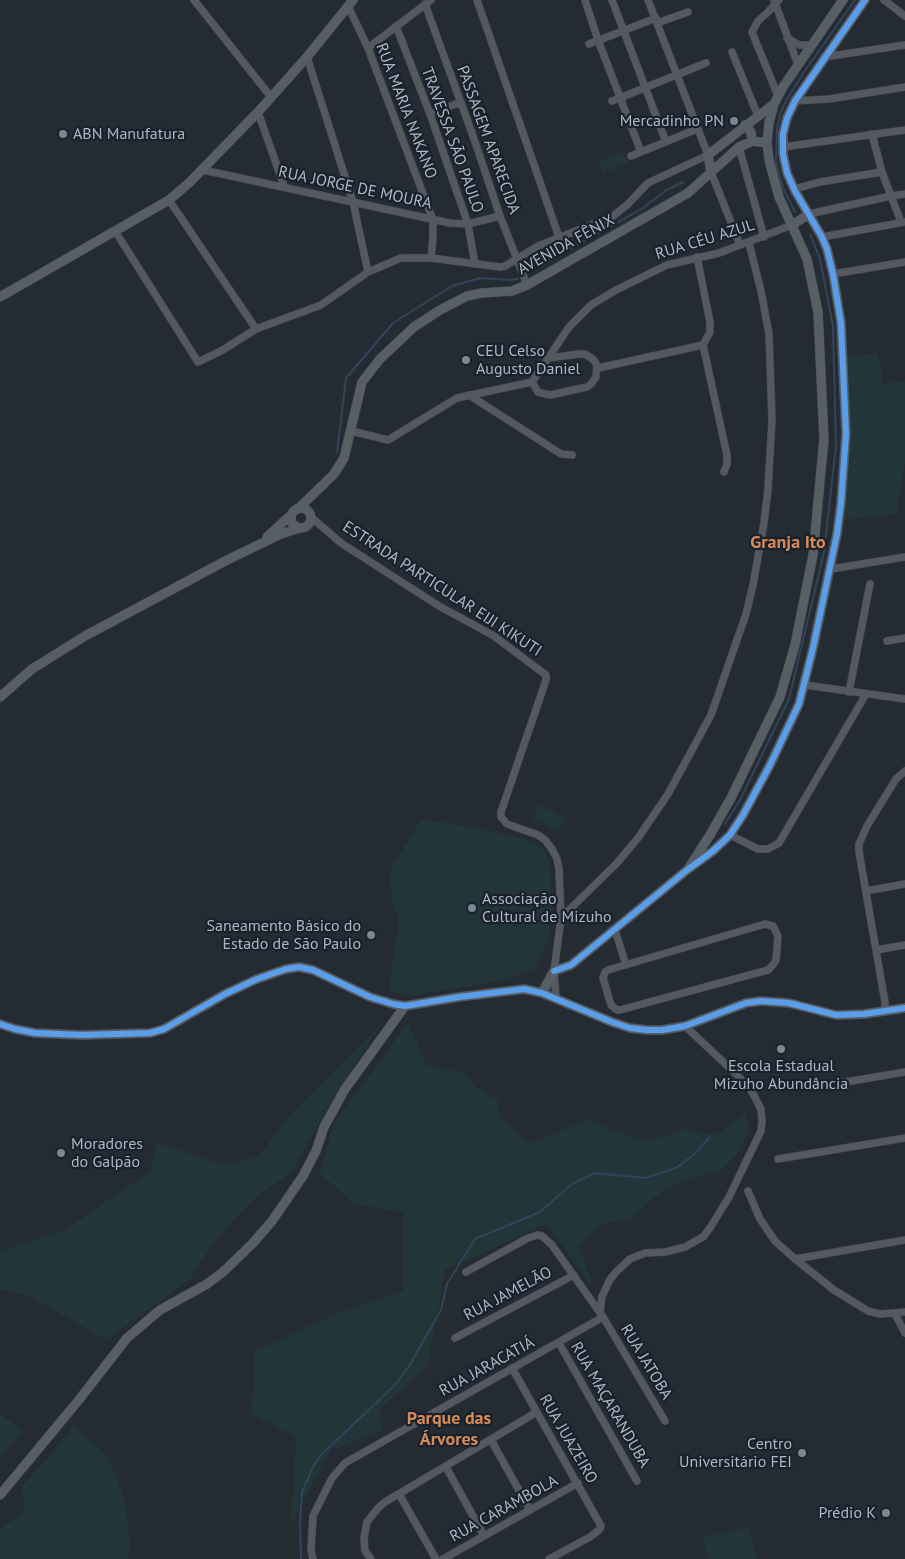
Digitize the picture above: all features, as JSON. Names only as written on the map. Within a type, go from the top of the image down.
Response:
[{"type":"street","points":[[194,0],[271,97]]},
{"type":"street","points":[[478,0],[559,237]]},
{"type":"street","points":[[585,0],[598,40],[641,152]]},
{"type":"street","points":[[612,0],[666,142]]},
{"type":"street","points":[[648,0],[708,155],[711,172],[740,245]]},
{"type":"street","points":[[687,870],[735,791],[780,697],[796,637],[813,555],[824,447],[818,312],[812,279],[802,246],[776,187],[767,143],[769,123],[776,100],[843,0]]},
{"type":"street","points":[[542,993],[554,972],[571,965],[713,851],[730,835],[743,815],[795,716],[805,685],[831,569],[841,503],[846,434],[841,323],[833,274],[822,237],[786,173],[783,134],[787,118],[795,101],[865,0]]},
{"type":"street","points":[[884,0],[905,16]]},
{"type":"street","points":[[776,1],[798,65]]},
{"type":"street","points":[[776,1],[768,13],[758,21],[752,32],[776,100]]},
{"type":"street","points":[[368,48],[428,2]]},
{"type":"street","name":"PASSAGEM APARECIDA","points":[[428,2],[500,216],[528,285]]},
{"type":"street","points":[[0,297],[168,200],[204,170],[307,57],[351,3]]},
{"type":"street","name":"RUA MARIA NAKANO","points":[[351,3],[433,220],[434,237],[431,258]]},
{"type":"street","points":[[589,44],[624,30],[688,12]]},
{"type":"street","name":"TRAVESSA SÃO PAULO","points":[[396,26],[430,114],[468,224],[475,264]]},
{"type":"street","points":[[787,37],[799,45],[812,45]]},
{"type":"street","points":[[824,57],[905,46]]},
{"type":"street","points":[[732,52],[758,116]]},
{"type":"street","points":[[307,57],[353,202],[368,272]]},
{"type":"street","points":[[612,100],[706,63]]},
{"type":"street","points":[[795,101],[838,98],[905,87]]},
{"type":"street","points":[[115,231],[198,362],[221,351],[256,329],[322,305],[368,272],[401,258],[431,258],[500,268],[510,264],[530,249],[613,216],[627,205],[648,183],[708,155],[776,100]]},
{"type":"street","points":[[430,114],[461,102]]},
{"type":"street","points":[[258,112],[284,186]]},
{"type":"street","points":[[745,125],[752,132],[752,142]]},
{"type":"street","points":[[631,156],[698,129]]},
{"type":"street","points":[[783,147],[905,130]]},
{"type":"street","points":[[822,237],[903,222],[882,172],[872,134]]},
{"type":"street","name":"AVENIDA FÊNIX","points":[[295,511],[334,474],[340,465],[347,451],[362,382],[380,359],[406,334],[440,310],[467,296],[512,291],[528,285],[688,193],[739,147],[752,142],[767,143]]},
{"type":"street","points":[[739,147],[764,237]]},
{"type":"street","name":"RUA JORGE DE MOURA","points":[[204,170],[433,220],[468,224],[500,216]]},
{"type":"street","points":[[794,189],[820,182],[882,172]]},
{"type":"street","points":[[809,214],[905,194]]},
{"type":"street","points":[[168,200],[256,329]]},
{"type":"street","name":"RUA CÉU AZUL","points":[[532,382],[569,327],[591,305],[616,290],[667,265],[719,253],[749,243],[792,225],[809,214]]},
{"type":"street","points":[[556,999],[554,972],[561,918],[617,863],[638,838],[668,794],[710,715],[746,614],[764,523],[772,420],[769,334],[749,243]]},
{"type":"street","points":[[697,257],[710,322],[710,332],[703,346],[727,454],[727,464],[724,472]]},
{"type":"street","points":[[833,274],[905,262]]},
{"type":"street","points":[[598,368],[703,346]]},
{"type":"street","points":[[351,431],[384,440],[390,439],[452,400],[468,395],[532,382],[534,388],[550,395],[587,387],[595,380],[598,368],[593,359],[585,354],[549,358]]},
{"type":"street","points":[[482,393],[488,407]]},
{"type":"street","points":[[468,395],[562,454],[572,455]]},
{"type":"street","points":[[0,697],[32,668],[49,657],[226,560],[288,531],[308,525],[312,496]]},
{"type":"street","points":[[257,545],[295,511],[303,508],[310,515]]},
{"type":"street","points":[[295,511],[292,523],[300,528]]},
{"type":"street","name":"ESTRADA PARTICULAR EIJI KIKUTI","points":[[310,515],[341,543],[439,606],[494,636],[545,674],[546,680],[501,812],[507,824],[538,834],[552,849],[559,869],[561,918]]},
{"type":"street","points":[[831,569],[905,557]]},
{"type":"street","points":[[849,692],[870,584]]},
{"type":"street","points":[[887,641],[905,638]]},
{"type":"street","points":[[805,685],[905,699]]},
{"type":"street","points":[[718,821],[718,830],[722,834],[730,835],[762,850],[771,848],[782,840],[866,694]]},
{"type":"street","points":[[885,1012],[885,1002],[859,844],[867,826],[896,779],[905,771]]},
{"type":"street","points":[[866,891],[905,884]]},
{"type":"street","points":[[765,924],[770,924],[776,931],[777,953],[773,965],[768,970],[617,1010],[611,1005],[604,975],[608,970],[626,965],[765,924]]},
{"type":"street","points":[[615,930],[626,965]]},
{"type":"street","points":[[876,950],[905,945]]},
{"type":"street","points":[[0,1024],[34,1032],[81,1035],[150,1033],[164,1029],[225,994],[278,971],[299,967],[313,970],[370,997],[405,1006],[524,989],[542,993],[580,1010],[630,1028],[662,1030],[685,1026],[746,1004],[761,1001],[789,1003],[836,1015],[885,1012],[905,1008]]},
{"type":"street","points":[[0,1495],[78,1401],[127,1338],[160,1310],[207,1284],[223,1272],[253,1243],[272,1221],[303,1176],[316,1150],[324,1127],[345,1089],[405,1006]]},
{"type":"street","points":[[601,1314],[602,1297],[609,1281],[630,1259],[645,1253],[666,1252],[685,1247],[702,1237],[710,1228],[729,1197],[761,1131],[761,1109],[751,1090],[685,1026]]},
{"type":"street","points":[[840,1083],[905,1072]]},
{"type":"street","points":[[778,1159],[905,1138]]},
{"type":"street","points":[[748,1191],[767,1231],[795,1259],[859,1306],[880,1314],[905,1312]]},
{"type":"street","name":"RUA JATOBA","points":[[466,1272],[534,1236],[542,1236],[547,1239],[601,1314],[665,1421]]},
{"type":"street","points":[[795,1259],[905,1240]]},
{"type":"street","name":"RUA JAMELÃO","points":[[455,1338],[574,1275]]},
{"type":"street","name":"RUA JARACATIÁ","points":[[313,1559],[311,1550],[313,1516],[332,1478],[345,1463],[559,1343],[601,1314]]},
{"type":"street","points":[[895,1314],[905,1333]]},
{"type":"street","name":"RUA MAÇARANDUBA","points":[[559,1343],[637,1480]]},
{"type":"street","name":"RUA JUAZEIRO","points":[[512,1368],[578,1483],[600,1526],[590,1537],[549,1559]]},
{"type":"street","points":[[371,1559],[364,1545],[365,1530],[367,1522],[378,1508],[537,1412]]},
{"type":"street","points":[[491,1440],[530,1510]]},
{"type":"street","points":[[446,1467],[484,1536]]},
{"type":"street","name":"RUA CARAMBOLA","points":[[443,1559],[578,1483]]},
{"type":"street","points":[[399,1494],[436,1559]]},
{"type":"green space","points":[[623,152],[628,162],[603,173],[598,162]]},
{"type":"green space","points":[[878,353],[883,384],[905,381],[905,462],[896,514],[843,520],[850,451],[848,356]]},
{"type":"green space","points":[[540,805],[565,818],[558,832],[533,819]]},
{"type":"green space","name":"Associação Cultural de Mizuho","points":[[422,819],[483,829],[526,839],[540,846],[547,855],[551,870],[549,939],[535,968],[508,979],[471,986],[407,996],[389,991],[399,917],[393,908],[389,872]]},
{"type":"green space","points":[[408,1023],[427,1065],[466,1074],[475,1087],[498,1100],[500,1117],[529,1144],[589,1119],[611,1130],[644,1140],[671,1135],[686,1128],[704,1135],[722,1132],[746,1112],[749,1128],[740,1151],[722,1170],[691,1178],[662,1191],[630,1219],[599,1225],[579,1246],[593,1288],[547,1224],[445,1270],[427,1367],[379,1410],[383,1430],[331,1450],[291,1524],[296,1437],[252,1414],[254,1351],[346,1310],[403,1291],[403,1212],[354,1204],[320,1173],[333,1125]]},
{"type":"green space","points":[[380,1026],[334,1097],[293,1171],[257,1196],[211,1245],[191,1278],[107,1340],[29,1296],[0,1289],[0,1251],[66,1229],[151,1171],[157,1143],[223,1165],[260,1155],[292,1113]]},
{"type":"green space","points":[[0,1414],[23,1431],[0,1459]]},
{"type":"green space","points":[[74,1426],[107,1456],[124,1496],[130,1541],[128,1559],[0,1559],[0,1530],[25,1510],[22,1486],[47,1460]]},
{"type":"green space","points":[[749,1527],[757,1559],[708,1559],[703,1538]]},
{"type":"waterway","points":[[795,212],[783,188],[776,162],[777,127],[781,112],[804,72],[855,0]]},
{"type":"waterway","points":[[530,269],[610,227],[643,208],[665,191],[683,182]]},
{"type":"waterway","points":[[725,824],[740,800],[789,699],[824,552],[836,446],[833,326],[820,259],[810,234]]},
{"type":"waterway","points":[[337,452],[346,378],[393,323],[452,286],[480,278],[518,279]]},
{"type":"waterway","points":[[301,1559],[300,1523],[302,1492],[314,1465],[322,1454],[394,1386],[409,1366],[441,1310],[447,1284],[475,1239],[540,1212],[572,1184],[595,1173],[645,1178],[676,1168],[692,1156],[710,1137]]},
{"type":"cycle path","points":[[554,971],[571,965],[713,851],[730,835],[770,765],[799,704],[837,534],[846,434],[841,323],[833,274],[822,237],[795,191],[787,173],[783,154],[783,134],[787,118],[795,101],[865,0]]},
{"type":"cycle path","points":[[0,1024],[35,1033],[81,1035],[150,1033],[164,1029],[225,994],[257,979],[286,969],[299,967],[313,970],[370,997],[393,1004],[405,1006],[524,989],[542,993],[612,1022],[630,1028],[647,1030],[662,1030],[685,1026],[746,1003],[761,1001],[789,1003],[836,1015],[864,1014],[905,1008]]},
{"type":"place","name":"Mercadinho PN","points":[[734,121]]},
{"type":"place","name":"ABN Manufatura","points":[[63,134]]},
{"type":"place","name":"CEU Celso Augusto Daniel","points":[[466,360]]},
{"type":"place","name":"Associação Cultural de Mizuho","points":[[472,908]]},
{"type":"place","name":"Saneamento Básico do Estado de São Paulo","points":[[371,935]]},
{"type":"place","name":"Escola Estadual Mizuho Abundância","points":[[781,1049]]},
{"type":"place","name":"Moradores do Galpão","points":[[61,1153]]},
{"type":"place","name":"Centro Universitário FEI","points":[[802,1453]]},
{"type":"place","name":"Prédio K","points":[[886,1513]]},
{"type":"district","name":"Granja Ito","points":[[788,543]]},
{"type":"district","name":"Parque das Árvores","points":[[449,1429]]}]
